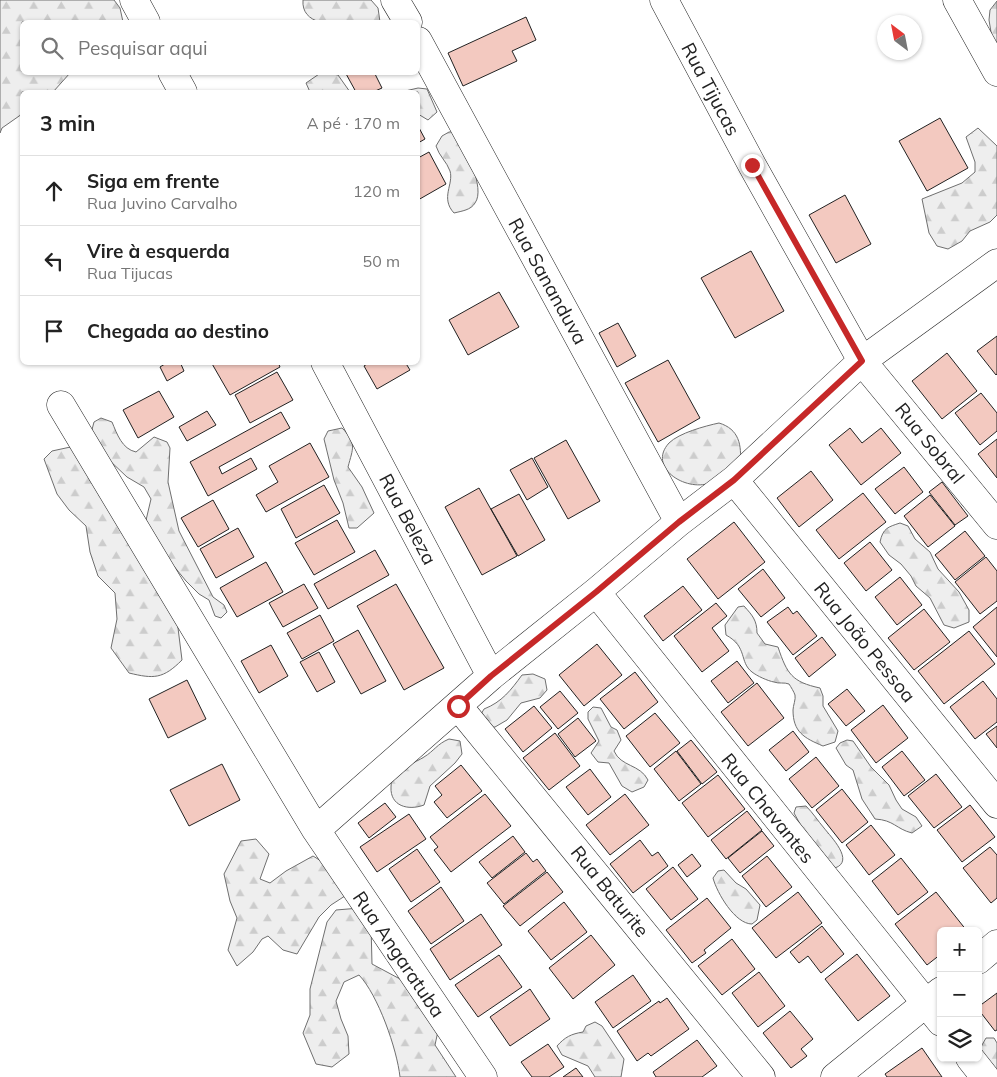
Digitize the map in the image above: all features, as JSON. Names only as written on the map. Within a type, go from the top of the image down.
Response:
[{"type":"street","points":[[134,0],[145,20]]},
{"type":"street","points":[[395,0],[407,20]]},
{"type":"street","name":"Rua Tijucas","points":[[664,0],[752,165],[862,361]]},
{"type":"street","points":[[957,0],[997,72]]},
{"type":"street","name":"Rua Sananduva","points":[[420,45],[679,522]]},
{"type":"street","points":[[174,75],[182,90]]},
{"type":"street","points":[[316,830],[491,676],[596,592],[679,522],[734,480],[862,361],[997,264]]},
{"type":"street","name":"Rua Sobral","points":[[862,361],[997,524]]},
{"type":"street","name":"Rua Beleza","points":[[327,365],[491,676]]},
{"type":"street","name":"Rua Angaratuba","points":[[61,405],[316,830],[483,1077]]},
{"type":"street","name":"Rua João Pessoa","points":[[734,480],[997,804]]},
{"type":"street","name":"Rua Chavantes","points":[[596,592],[936,1006]]},
{"type":"street","name":"Rua Baturite","points":[[458,706],[762,1077]]},
{"type":"street","points":[[982,957],[997,944]]},
{"type":"street","points":[[835,1077],[936,1006]]},
{"type":"street","points":[[973,1062],[985,1077]]},
{"type":"green space","points":[[0,0],[114,0],[120,8],[123,20],[20,20],[20,75],[68,75],[55,90],[20,90],[20,115],[2,128],[0,133]]},
{"type":"green space","points":[[303,0],[371,0],[378,8],[380,20],[315,20],[307,14]]},
{"type":"green space","points":[[997,1],[997,68],[989,20],[990,10]]},
{"type":"green space","points":[[318,75],[338,75],[349,90],[309,90],[306,83]]},
{"type":"green space","points":[[418,88],[427,89],[437,112],[428,120],[420,115],[420,90],[410,90]]},
{"type":"green space","points":[[978,128],[997,146],[997,215],[990,222],[970,231],[962,241],[948,249],[937,246],[929,233],[922,199],[962,183],[975,172],[975,162],[966,137]]},
{"type":"green space","points":[[449,132],[457,132],[469,157],[478,188],[478,196],[475,203],[466,210],[454,213],[448,202],[450,171],[436,146],[442,136]]},
{"type":"green space","points":[[101,418],[112,422],[127,448],[136,452],[154,437],[167,442],[170,448],[168,482],[179,531],[213,597],[224,605],[227,612],[221,618],[215,616],[209,600],[199,594],[186,581],[159,548],[143,533],[151,499],[144,487],[127,477],[89,441],[94,422]]},
{"type":"green space","points":[[719,423],[731,429],[738,439],[740,444],[740,464],[714,481],[700,485],[680,481],[666,469],[663,461],[663,452],[673,439],[700,428]]},
{"type":"green space","points":[[342,428],[352,442],[348,467],[362,487],[374,513],[357,528],[349,528],[324,439],[328,431]]},
{"type":"green space","points":[[75,446],[175,604],[182,660],[169,671],[158,676],[152,677],[129,673],[111,648],[117,619],[115,593],[98,576],[90,552],[86,526],[69,510],[57,494],[44,459],[52,451]]},
{"type":"green space","points":[[900,523],[908,526],[915,539],[930,552],[938,569],[959,592],[969,610],[969,622],[954,628],[944,625],[930,598],[916,586],[911,576],[901,564],[889,555],[880,542],[881,537],[887,529]]},
{"type":"green space","points":[[744,606],[754,618],[757,633],[765,644],[778,647],[784,664],[792,675],[803,683],[820,688],[823,696],[823,706],[838,731],[835,742],[823,746],[805,737],[795,724],[793,710],[795,695],[789,684],[776,683],[754,674],[748,668],[738,644],[726,635],[725,625],[738,607]]},
{"type":"green space","points":[[533,674],[545,679],[547,690],[540,698],[521,703],[507,720],[495,727],[487,728],[480,716],[484,709],[510,691],[522,675]]},
{"type":"green space","points":[[593,707],[601,708],[611,727],[617,730],[621,740],[614,751],[621,760],[645,775],[648,780],[644,787],[632,792],[622,786],[609,763],[598,762],[591,753],[599,741],[588,719],[588,712]]},
{"type":"green space","points":[[449,739],[460,741],[462,754],[430,786],[424,805],[406,807],[397,803],[391,793],[391,784],[394,776],[400,770],[424,757]]},
{"type":"green space","points":[[847,740],[853,741],[871,767],[889,785],[902,809],[916,817],[922,826],[912,833],[887,821],[875,819],[862,799],[853,770],[846,765],[836,748],[840,743]]},
{"type":"green space","points":[[806,806],[840,849],[843,860],[841,865],[835,868],[810,842],[794,813],[796,807]]},
{"type":"green space","points":[[256,839],[269,854],[260,879],[270,883],[286,871],[313,856],[331,867],[348,894],[331,905],[319,917],[297,954],[283,950],[268,936],[262,939],[253,952],[237,966],[228,950],[237,918],[230,901],[224,874],[241,841]]},
{"type":"green space","points":[[724,870],[736,883],[746,889],[760,905],[757,920],[752,924],[739,919],[718,892],[713,878],[718,871]]},
{"type":"green space","points":[[360,908],[371,925],[372,964],[415,987],[438,1031],[435,1045],[456,1077],[400,1077],[386,1023],[373,995],[359,975],[344,982],[336,1001],[348,1036],[349,1054],[332,1067],[316,1064],[303,1033],[310,1015],[310,989],[327,922],[336,910]]},
{"type":"green space","points":[[595,1022],[602,1026],[624,1059],[621,1077],[595,1077],[588,1066],[562,1055],[557,1046],[566,1038],[583,1032],[586,1026]]},
{"type":"green space","points":[[986,1038],[994,1038],[997,1043],[997,1077],[982,1057],[982,1045]]},
{"type":"building","points":[[526,17],[536,40],[512,51],[517,61],[463,86],[448,53]]},
{"type":"building","points":[[347,75],[376,75],[382,88],[378,90],[355,90]]},
{"type":"building","points":[[940,118],[968,168],[927,191],[899,141]]},
{"type":"building","points":[[420,130],[425,139],[420,142]]},
{"type":"building","points":[[429,152],[446,184],[420,199],[420,157]]},
{"type":"building","points":[[845,195],[871,244],[836,263],[809,215]]},
{"type":"building","points":[[751,251],[784,311],[735,338],[701,278]]},
{"type":"building","points":[[499,292],[519,327],[468,355],[449,320]]},
{"type":"building","points":[[618,323],[636,356],[617,367],[599,333]]},
{"type":"building","points":[[997,336],[997,374],[996,375],[977,351]]},
{"type":"building","points":[[947,353],[977,391],[942,419],[912,381]]},
{"type":"building","points":[[668,360],[700,418],[658,442],[625,383]]},
{"type":"building","points":[[163,365],[181,365],[184,371],[167,381],[160,367]]},
{"type":"building","points":[[213,365],[279,365],[280,367],[230,395]]},
{"type":"building","points":[[407,365],[410,370],[377,389],[364,366]]},
{"type":"building","points":[[277,372],[293,400],[250,423],[235,395]]},
{"type":"building","points":[[159,391],[174,417],[138,438],[123,410]]},
{"type":"building","points":[[981,393],[997,413],[997,431],[980,445],[955,413]]},
{"type":"building","points":[[207,411],[216,425],[187,441],[179,427]]},
{"type":"building","points":[[281,412],[290,428],[219,467],[222,474],[251,458],[257,469],[208,496],[190,462]]},
{"type":"building","points":[[850,428],[862,443],[881,428],[901,453],[861,485],[829,445]]},
{"type":"building","points":[[997,439],[997,478],[978,454]]},
{"type":"building","points":[[566,440],[600,501],[568,519],[534,458]]},
{"type":"building","points":[[310,443],[329,477],[266,512],[256,495],[278,482],[269,466]]},
{"type":"building","points":[[532,458],[548,487],[527,500],[510,470]]},
{"type":"building","points":[[904,467],[923,492],[895,514],[875,489]]},
{"type":"building","points":[[811,471],[833,500],[799,527],[777,498]]},
{"type":"building","points":[[942,482],[968,516],[955,525],[929,492]]},
{"type":"building","points":[[324,485],[340,513],[296,538],[281,509]]},
{"type":"building","points":[[479,488],[517,556],[482,575],[445,507]]},
{"type":"building","points":[[863,493],[886,522],[839,559],[816,530]]},
{"type":"building","points":[[519,494],[545,540],[518,556],[491,509]]},
{"type":"building","points":[[930,495],[955,526],[928,547],[904,516]]},
{"type":"building","points":[[213,500],[229,529],[198,547],[181,518]]},
{"type":"building","points":[[337,520],[355,552],[314,575],[295,543]]},
{"type":"building","points":[[734,522],[765,562],[718,599],[687,559]]},
{"type":"building","points":[[238,528],[254,557],[216,578],[200,549]]},
{"type":"building","points":[[965,531],[985,556],[955,580],[935,555]]},
{"type":"building","points":[[870,542],[892,570],[866,591],[844,563]]},
{"type":"building","points":[[375,550],[389,575],[328,609],[314,584]]},
{"type":"building","points":[[986,557],[997,571],[997,601],[980,614],[955,582]]},
{"type":"building","points":[[266,562],[283,592],[237,617],[220,588]]},
{"type":"building","points":[[763,569],[785,598],[761,617],[738,589]]},
{"type":"building","points":[[900,577],[922,605],[897,625],[875,597]]},
{"type":"building","points":[[304,584],[318,608],[283,627],[269,603]]},
{"type":"building","points":[[396,584],[444,668],[404,690],[357,606]]},
{"type":"building","points":[[683,586],[702,610],[663,641],[644,616]]},
{"type":"building","points":[[716,603],[727,616],[712,628],[729,651],[702,672],[674,636]]},
{"type":"building","points":[[788,607],[793,614],[797,611],[817,636],[793,655],[767,622]]},
{"type":"building","points":[[997,607],[997,657],[973,627]]},
{"type":"building","points":[[924,609],[950,642],[914,670],[888,638]]},
{"type":"building","points":[[320,615],[334,641],[302,659],[287,633]]},
{"type":"building","points":[[358,630],[386,681],[361,694],[333,644]]},
{"type":"building","points":[[969,631],[995,664],[944,704],[918,671]]},
{"type":"building","points":[[822,637],[836,655],[809,677],[795,658]]},
{"type":"building","points":[[597,644],[622,675],[584,706],[559,675]]},
{"type":"building","points":[[271,645],[288,676],[259,693],[241,661]]},
{"type":"building","points":[[319,652],[335,682],[317,692],[300,662]]},
{"type":"building","points":[[737,661],[754,683],[728,703],[711,681]]},
{"type":"building","points":[[635,672],[658,702],[624,729],[600,699]]},
{"type":"building","points":[[187,680],[206,719],[168,738],[149,699]]},
{"type":"building","points":[[983,681],[997,699],[997,722],[975,739],[950,707]]},
{"type":"building","points":[[757,683],[784,718],[748,746],[721,712]]},
{"type":"building","points":[[847,689],[865,711],[846,726],[828,704]]},
{"type":"building","points":[[560,691],[578,713],[558,729],[540,707]]},
{"type":"building","points":[[883,705],[908,738],[876,763],[851,730]]},
{"type":"building","points":[[534,706],[552,728],[523,752],[505,729]]},
{"type":"building","points":[[655,713],[680,743],[650,767],[626,736]]},
{"type":"building","points":[[578,718],[596,741],[575,757],[558,734]]},
{"type":"building","points":[[997,726],[997,748],[986,734]]},
{"type":"building","points":[[793,731],[809,752],[786,771],[769,750]]},
{"type":"building","points":[[555,733],[580,766],[549,790],[523,758]]},
{"type":"building","points":[[691,740],[717,772],[702,784],[677,751]]},
{"type":"building","points":[[676,751],[701,784],[679,801],[654,769]]},
{"type":"building","points":[[902,751],[925,780],[904,796],[882,767]]},
{"type":"building","points":[[816,757],[839,786],[812,808],[789,779]]},
{"type":"building","points":[[222,764],[240,800],[189,826],[170,790]]},
{"type":"building","points":[[461,765],[482,791],[447,818],[434,802],[442,795],[435,786]]},
{"type":"building","points":[[590,769],[611,797],[588,815],[566,787]]},
{"type":"building","points":[[936,774],[962,807],[934,828],[908,796]]},
{"type":"building","points":[[718,775],[745,809],[708,837],[682,803]]},
{"type":"building","points":[[842,789],[868,822],[842,843],[816,810]]},
{"type":"building","points":[[485,794],[511,826],[451,872],[434,850],[438,847],[430,837]]},
{"type":"building","points":[[625,794],[649,825],[610,855],[586,825]]},
{"type":"building","points":[[385,803],[396,817],[369,838],[358,823]]},
{"type":"building","points":[[970,805],[995,837],[962,862],[937,830]]},
{"type":"building","points":[[747,811],[762,830],[726,859],[711,840]]},
{"type":"building","points":[[409,814],[426,839],[377,872],[360,847]]},
{"type":"building","points":[[871,825],[895,855],[869,875],[846,845]]},
{"type":"building","points":[[762,831],[774,846],[740,873],[728,858]]},
{"type":"building","points":[[513,836],[525,852],[492,878],[479,862]]},
{"type":"building","points":[[640,840],[652,856],[658,852],[668,866],[633,893],[610,864]]},
{"type":"building","points":[[990,847],[997,855],[997,898],[991,903],[963,868]]},
{"type":"building","points":[[417,849],[440,882],[411,902],[389,869]]},
{"type":"building","points":[[526,853],[533,862],[537,859],[546,871],[504,904],[487,883]]},
{"type":"building","points":[[692,854],[701,866],[687,877],[678,865]]},
{"type":"building","points":[[767,856],[792,887],[766,907],[742,876]]},
{"type":"building","points":[[901,858],[928,892],[898,915],[872,881]]},
{"type":"building","points":[[673,867],[698,899],[671,920],[646,889]]},
{"type":"building","points":[[547,872],[563,892],[520,926],[503,906]]},
{"type":"building","points":[[441,887],[464,921],[431,944],[408,911]]},
{"type":"building","points":[[798,892],[822,923],[776,958],[752,928]]},
{"type":"building","points":[[936,892],[964,927],[937,927],[937,957],[927,965],[895,924]]},
{"type":"building","points":[[707,898],[731,928],[704,950],[706,953],[692,963],[666,930]]},
{"type":"building","points":[[564,902],[587,932],[551,960],[528,931]]},
{"type":"building","points":[[481,914],[502,945],[450,980],[430,949]]},
{"type":"building","points":[[822,926],[844,954],[821,973],[808,956],[799,963],[790,952]]},
{"type":"building","points":[[591,935],[615,965],[573,999],[549,968]]},
{"type":"building","points":[[732,939],[755,969],[722,995],[698,966]]},
{"type":"building","points":[[857,954],[890,996],[858,1021],[825,979]]},
{"type":"building","points":[[499,955],[522,987],[478,1017],[455,985]]},
{"type":"building","points":[[759,972],[785,1006],[758,1027],[732,993]]},
{"type":"building","points":[[633,975],[651,1001],[613,1028],[595,1002]]},
{"type":"building","points":[[530,989],[550,1019],[510,1046],[490,1017]]},
{"type":"building","points":[[997,993],[997,1030],[995,1031],[982,1014],[982,1004]]},
{"type":"building","points":[[667,998],[689,1029],[651,1056],[648,1053],[637,1061],[617,1031],[659,1001],[660,1003]]},
{"type":"building","points":[[790,1011],[813,1039],[801,1049],[807,1056],[791,1068],[763,1033]]},
{"type":"building","points":[[697,1040],[717,1066],[702,1077],[656,1077],[653,1072]]},
{"type":"building","points":[[548,1044],[564,1067],[549,1077],[532,1077],[521,1062]]},
{"type":"building","points":[[922,1048],[942,1077],[887,1077],[885,1074]]},
{"type":"building","points":[[576,1068],[583,1077],[563,1077]]},
{"type":"route","points":[[458,706],[491,676],[596,592],[679,522],[734,480],[862,361],[752,165]]}]
